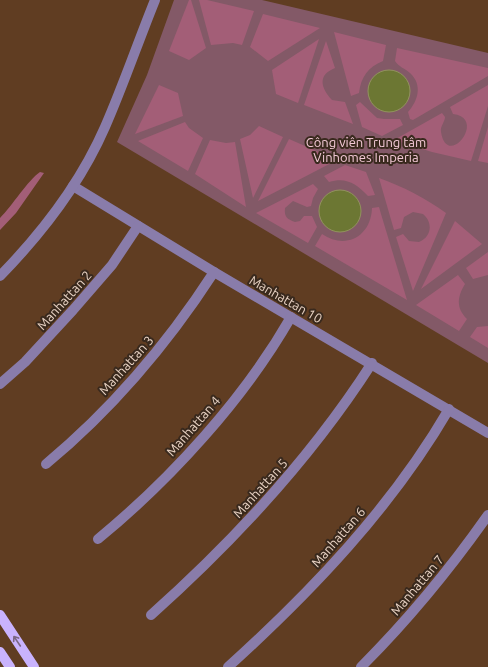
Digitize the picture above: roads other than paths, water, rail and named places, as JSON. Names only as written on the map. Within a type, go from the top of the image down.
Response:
[{"type":"main road","points":[[0,615],[34,667]]},
{"type":"main road","points":[[0,652],[10,667]]},
{"type":"street","points":[[0,276],[19,256],[73,186],[104,128],[155,0]]},
{"type":"street","name":"Manhattan 10","points":[[73,186],[214,272],[372,363],[488,433]]},
{"type":"street","name":"Manhattan 2","points":[[0,384],[25,362],[73,310],[112,265],[138,226]]},
{"type":"street","name":"Manhattan 3","points":[[46,464],[75,439],[135,376],[192,307],[214,272]]},
{"type":"street","name":"Manhattan 4","points":[[98,539],[128,514],[205,434],[271,352],[291,317]]},
{"type":"street","name":"Manhattan 5","points":[[151,615],[246,524],[287,478],[323,434],[372,363]]},
{"type":"street","name":"Manhattan 6","points":[[228,667],[273,625],[349,546],[391,495],[419,457],[449,409]]},
{"type":"street","name":"Manhattan 7","points":[[361,667],[385,643],[435,584],[488,515]]},
{"type":"park label","name":"Công viên Trung tâm Vinhomes Imperia","points":[[366,150]]}]
